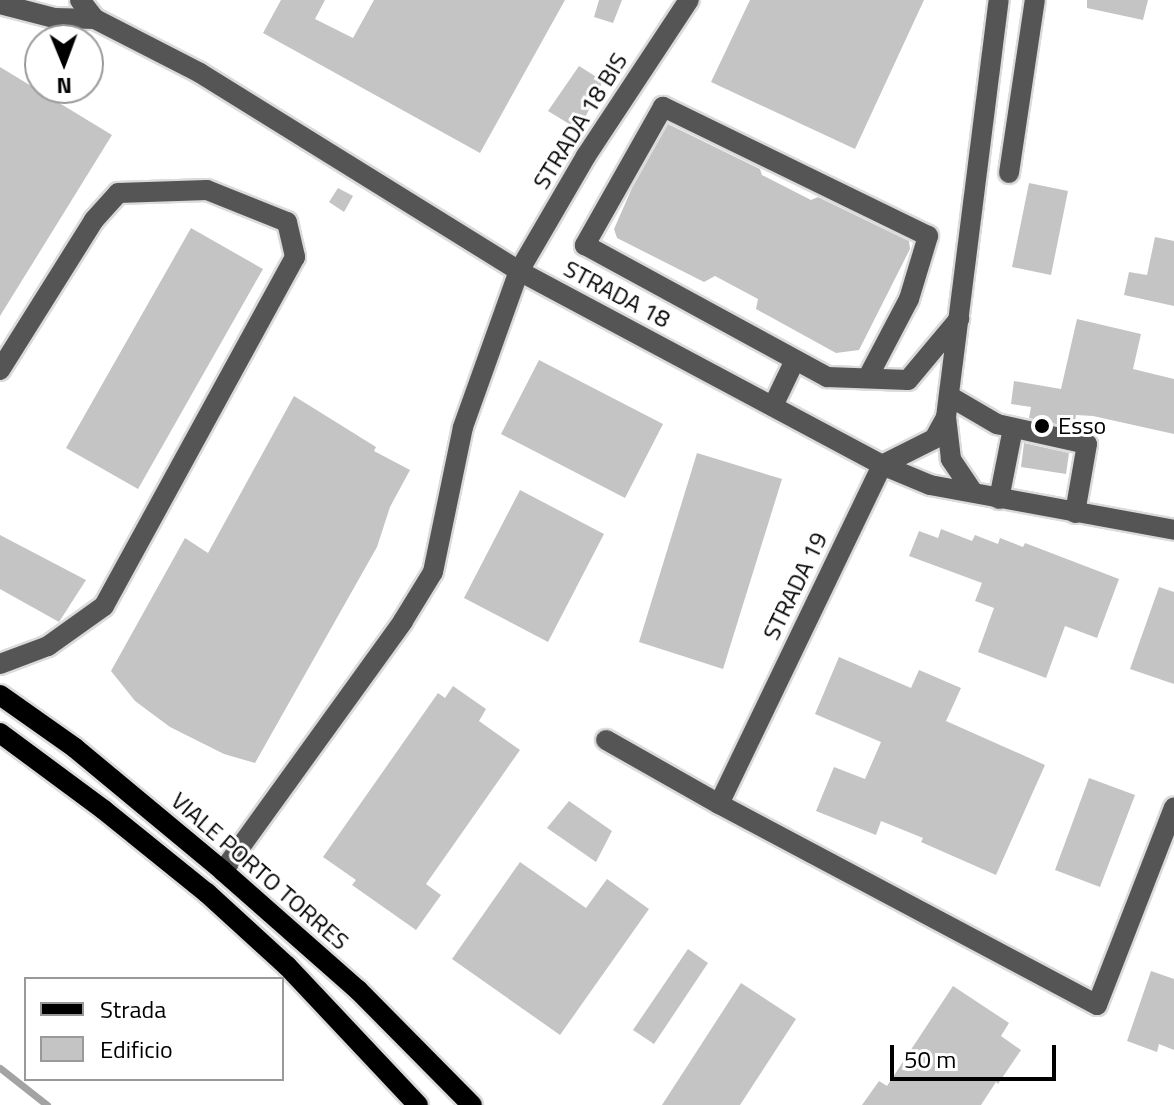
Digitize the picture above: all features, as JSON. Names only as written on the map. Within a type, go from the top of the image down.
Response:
[{"type":"main road","name":"VIALE PORTO TORRES","points":[[0,695],[75,748],[223,871],[358,990],[472,1105]]},
{"type":"main road","points":[[0,733],[104,810],[207,893],[287,966],[418,1105]]},
{"type":"street","name":"STRADA 18","points":[[80,0],[95,19],[200,73],[519,271],[882,465],[930,485],[1174,530]]},
{"type":"street","name":"STRADA 18 BIS","points":[[223,871],[403,621],[433,572],[463,427],[519,271],[586,156],[689,0]]},
{"type":"street","points":[[973,492],[951,459],[946,417],[999,0]]},
{"type":"street","points":[[1009,173],[1035,0]]},
{"type":"street","points":[[0,4],[54,18],[95,19]]},
{"type":"street","points":[[868,377],[909,299],[928,236],[663,107],[585,245],[827,377],[868,377],[897,382],[908,380],[959,319]]},
{"type":"street","points":[[0,370],[94,220],[118,193],[207,190],[287,222],[295,257],[104,606],[48,646],[0,664]]},
{"type":"street","points":[[773,406],[795,360]]},
{"type":"street","points":[[949,396],[997,424],[1087,444],[1075,513]]},
{"type":"street","points":[[882,465],[934,439],[946,417]]},
{"type":"street","points":[[999,499],[1013,428]]},
{"type":"street","name":"STRADA 19","points":[[719,804],[882,465]]},
{"type":"street","points":[[606,740],[719,804],[1097,1005],[1174,808]]},
{"type":"building","points":[[281,0],[325,0],[315,19],[353,38],[374,0],[565,0],[480,153],[263,33]]},
{"type":"building","points":[[599,0],[622,0],[613,23],[594,17]]},
{"type":"building","points":[[750,0],[924,0],[855,149],[711,82]]},
{"type":"building","points":[[1087,0],[1148,0],[1143,20],[1087,8]]},
{"type":"building","points":[[579,66],[603,81],[579,130],[548,111]]},
{"type":"building","points":[[0,67],[24,82],[24,104],[61,104],[112,135],[0,316]]},
{"type":"building","points":[[668,124],[760,169],[762,175],[811,200],[818,197],[909,241],[910,249],[859,350],[836,353],[756,309],[758,299],[715,276],[704,282],[617,238],[614,229],[632,188]]},
{"type":"building","points":[[1029,183],[1068,191],[1051,275],[1012,267]]},
{"type":"building","points":[[338,188],[353,196],[344,212],[329,202]]},
{"type":"building","points":[[191,228],[263,269],[138,489],[66,448]]},
{"type":"building","points":[[1155,237],[1174,241],[1174,306],[1124,295],[1129,272],[1147,275]]},
{"type":"building","points":[[1077,319],[1141,334],[1133,369],[1174,379],[1174,434],[1093,416],[1076,415],[1074,428],[1029,418],[1031,407],[1011,404],[1014,381],[1061,389]]},
{"type":"building","points":[[539,360],[663,424],[625,498],[501,434]]},
{"type":"building","points":[[294,396],[376,447],[374,451],[410,470],[390,507],[377,547],[255,763],[224,754],[170,727],[135,701],[111,671],[185,538],[208,553]]},
{"type":"building","points":[[1024,443],[1069,453],[1066,474],[1021,467]]},
{"type":"building","points":[[697,453],[782,479],[723,669],[639,642]]},
{"type":"building","points":[[520,490],[604,534],[548,642],[464,598]]},
{"type":"building","points":[[941,529],[972,541],[975,535],[998,544],[1000,538],[1023,547],[1025,543],[1119,579],[1097,638],[1065,626],[1046,678],[978,652],[994,608],[975,601],[982,583],[909,556],[919,531],[938,538]]},
{"type":"building","points":[[0,535],[86,580],[59,622],[0,589]]},
{"type":"building","points":[[1159,587],[1174,592],[1174,684],[1130,669]]},
{"type":"building","points":[[839,657],[911,688],[919,670],[961,688],[946,721],[1045,765],[996,875],[921,842],[923,838],[881,821],[876,835],[816,811],[834,767],[865,779],[881,742],[815,714]]},
{"type":"building","points":[[453,686],[486,709],[479,721],[520,750],[426,884],[441,895],[416,930],[352,885],[356,880],[323,857],[438,693],[445,698]]},
{"type":"building","points":[[1089,778],[1135,795],[1100,887],[1055,870]]},
{"type":"building","points":[[569,801],[612,831],[596,862],[547,828]]},
{"type":"building","points":[[520,862],[586,908],[607,879],[649,909],[560,1035],[452,959]]},
{"type":"building","points":[[688,949],[708,963],[654,1044],[633,1030]]},
{"type":"building","points":[[1151,971],[1174,979],[1174,1050],[1159,1044],[1157,1052],[1127,1041]]},
{"type":"building","points":[[741,983],[796,1019],[740,1105],[662,1105]]},
{"type":"building","points":[[953,986],[1009,1023],[1001,1036],[1021,1050],[998,1084],[996,1082],[981,1105],[862,1105],[879,1081],[887,1086]]},
{"type":"waterway","points":[[0,1068],[47,1105]]},
{"type":"place","name":"Esso","points":[[1042,426]]}]
